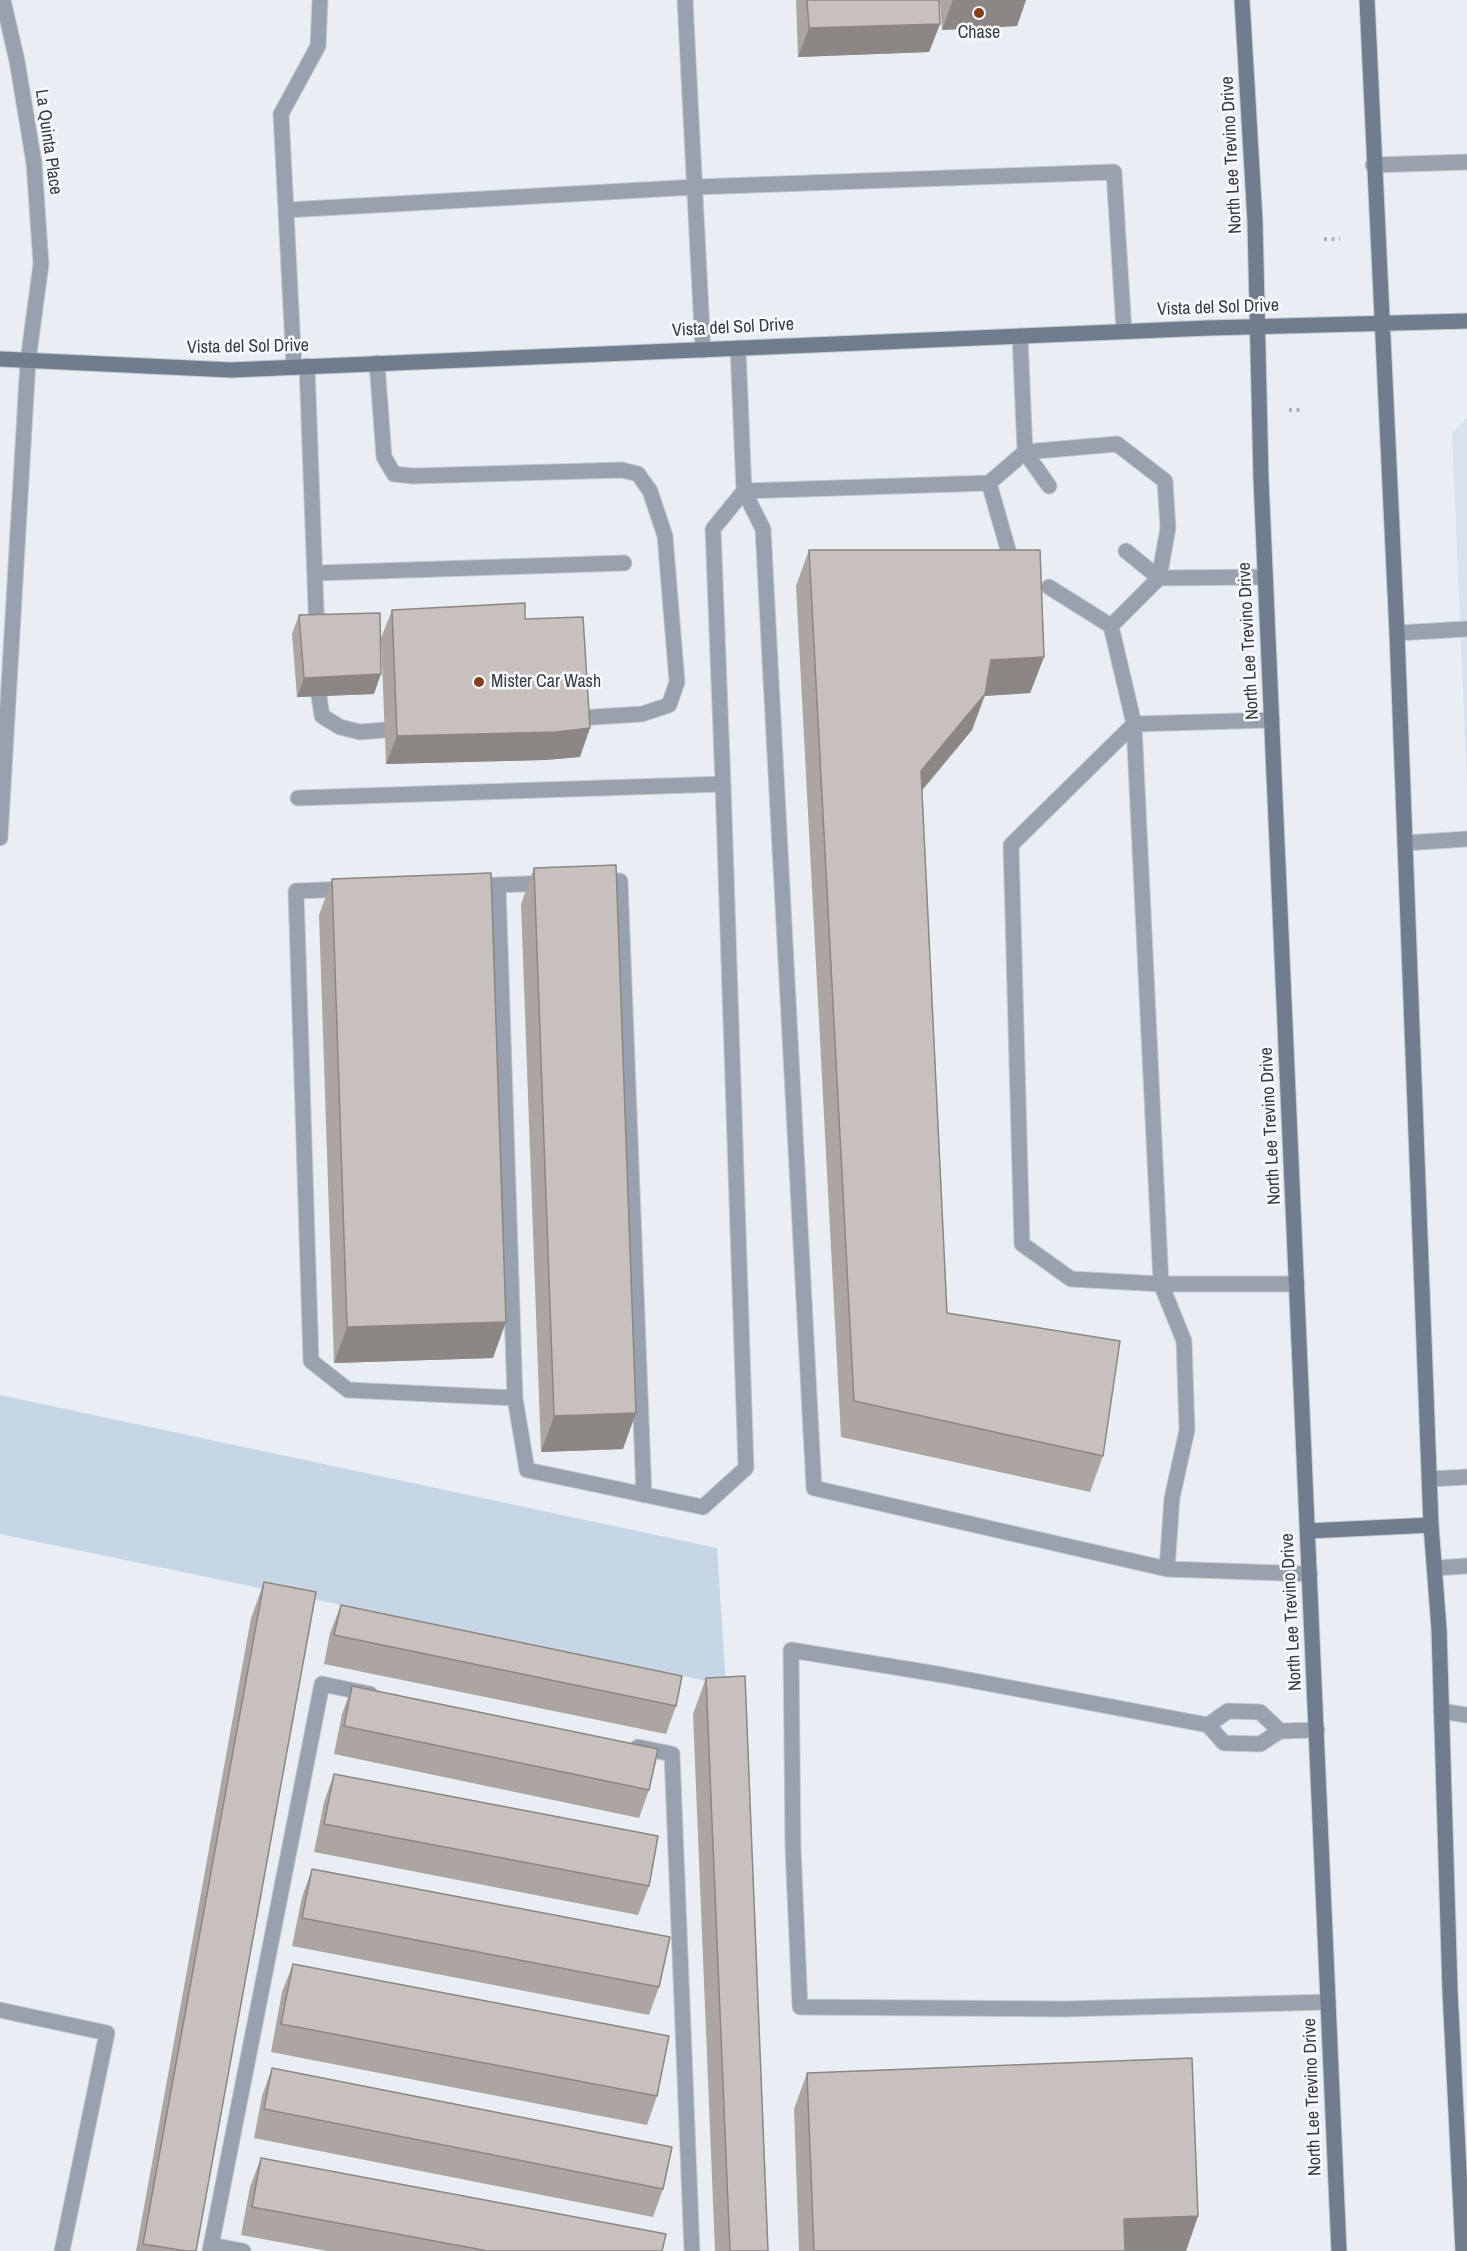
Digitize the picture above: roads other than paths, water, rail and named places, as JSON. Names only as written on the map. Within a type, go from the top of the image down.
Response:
[{"type":"main road","name":"North Lee Trevino Drive","points":[[1242,0],[1255,221],[1265,577],[1339,2251]]},
{"type":"main road","points":[[1367,0],[1373,165],[1383,324],[1397,633],[1431,1524],[1441,1711],[1450,1991],[1463,2251]]},
{"type":"main road","name":"Vista del Sol Drive","points":[[0,359],[231,370],[1124,331],[1467,321]]},
{"type":"main road","points":[[1308,1531],[1431,1524]]},
{"type":"street","name":"La Quinta Place","points":[[0,838],[28,361],[41,264],[34,163],[3,0]]},
{"type":"street","points":[[317,634],[316,573],[281,114],[318,46],[320,0]]},
{"type":"street","points":[[685,0],[703,350]]},
{"type":"street","points":[[1373,165],[1467,162]]},
{"type":"street","points":[[287,210],[696,187],[1114,172],[1124,331]]},
{"type":"street","points":[[1020,336],[1025,452],[1049,486]]},
{"type":"street","points":[[738,348],[744,491],[763,529],[814,1488],[1167,1569],[1310,1574]]},
{"type":"street","points":[[377,363],[384,457],[394,474],[413,476],[622,470],[638,474],[650,491],[665,536],[677,682],[669,705],[642,714],[578,718]]},
{"type":"street","points":[[498,885],[515,1398],[527,1470],[703,1507],[746,1468],[713,529],[744,491],[989,483],[1025,452],[1117,444],[1165,481],[1168,528],[1159,578],[1111,626]]},
{"type":"street","points":[[989,483],[1009,553]]},
{"type":"street","points":[[1126,551],[1159,578],[1265,577]]},
{"type":"street","points":[[316,573],[624,563]]},
{"type":"street","points":[[1048,587],[1111,626],[1134,724],[1161,1284],[1184,1341],[1187,1430],[1172,1498],[1167,1569]]},
{"type":"street","points":[[1397,633],[1467,628]]},
{"type":"street","points":[[319,696],[322,716],[340,727],[360,732],[385,730]]},
{"type":"street","points":[[1272,720],[1134,724],[1011,845],[1022,1244],[1071,1279],[1161,1284],[1297,1284]]},
{"type":"street","points":[[297,798],[723,784]]},
{"type":"street","points":[[1405,843],[1467,839]]},
{"type":"street","points":[[587,882],[620,881],[644,1495]]},
{"type":"street","points":[[450,886],[565,883]]},
{"type":"street","points":[[367,889],[296,891],[311,1360],[348,1390],[515,1398]]},
{"type":"street","points":[[1430,1479],[1467,1477]]},
{"type":"street","points":[[1435,1568],[1467,1566]]},
{"type":"street","points":[[1317,1730],[1280,1731],[1260,1744],[1224,1743],[1208,1725],[943,1675],[790,1650],[793,1848],[800,2007],[1064,2009],[1328,2002]]},
{"type":"street","points":[[243,2251],[211,2248],[322,1684],[380,1696]]},
{"type":"street","points":[[1208,1725],[1228,1711],[1260,1712],[1280,1731]]},
{"type":"street","points":[[1441,1711],[1467,1715]]},
{"type":"street","points":[[625,1745],[672,1754],[692,2251]]},
{"type":"street","points":[[0,2010],[107,2033],[62,2251]]},
{"type":"place","name":"Chase","points":[[979,13]]},
{"type":"place","name":"Mister Car Wash","points":[[479,682]]}]
